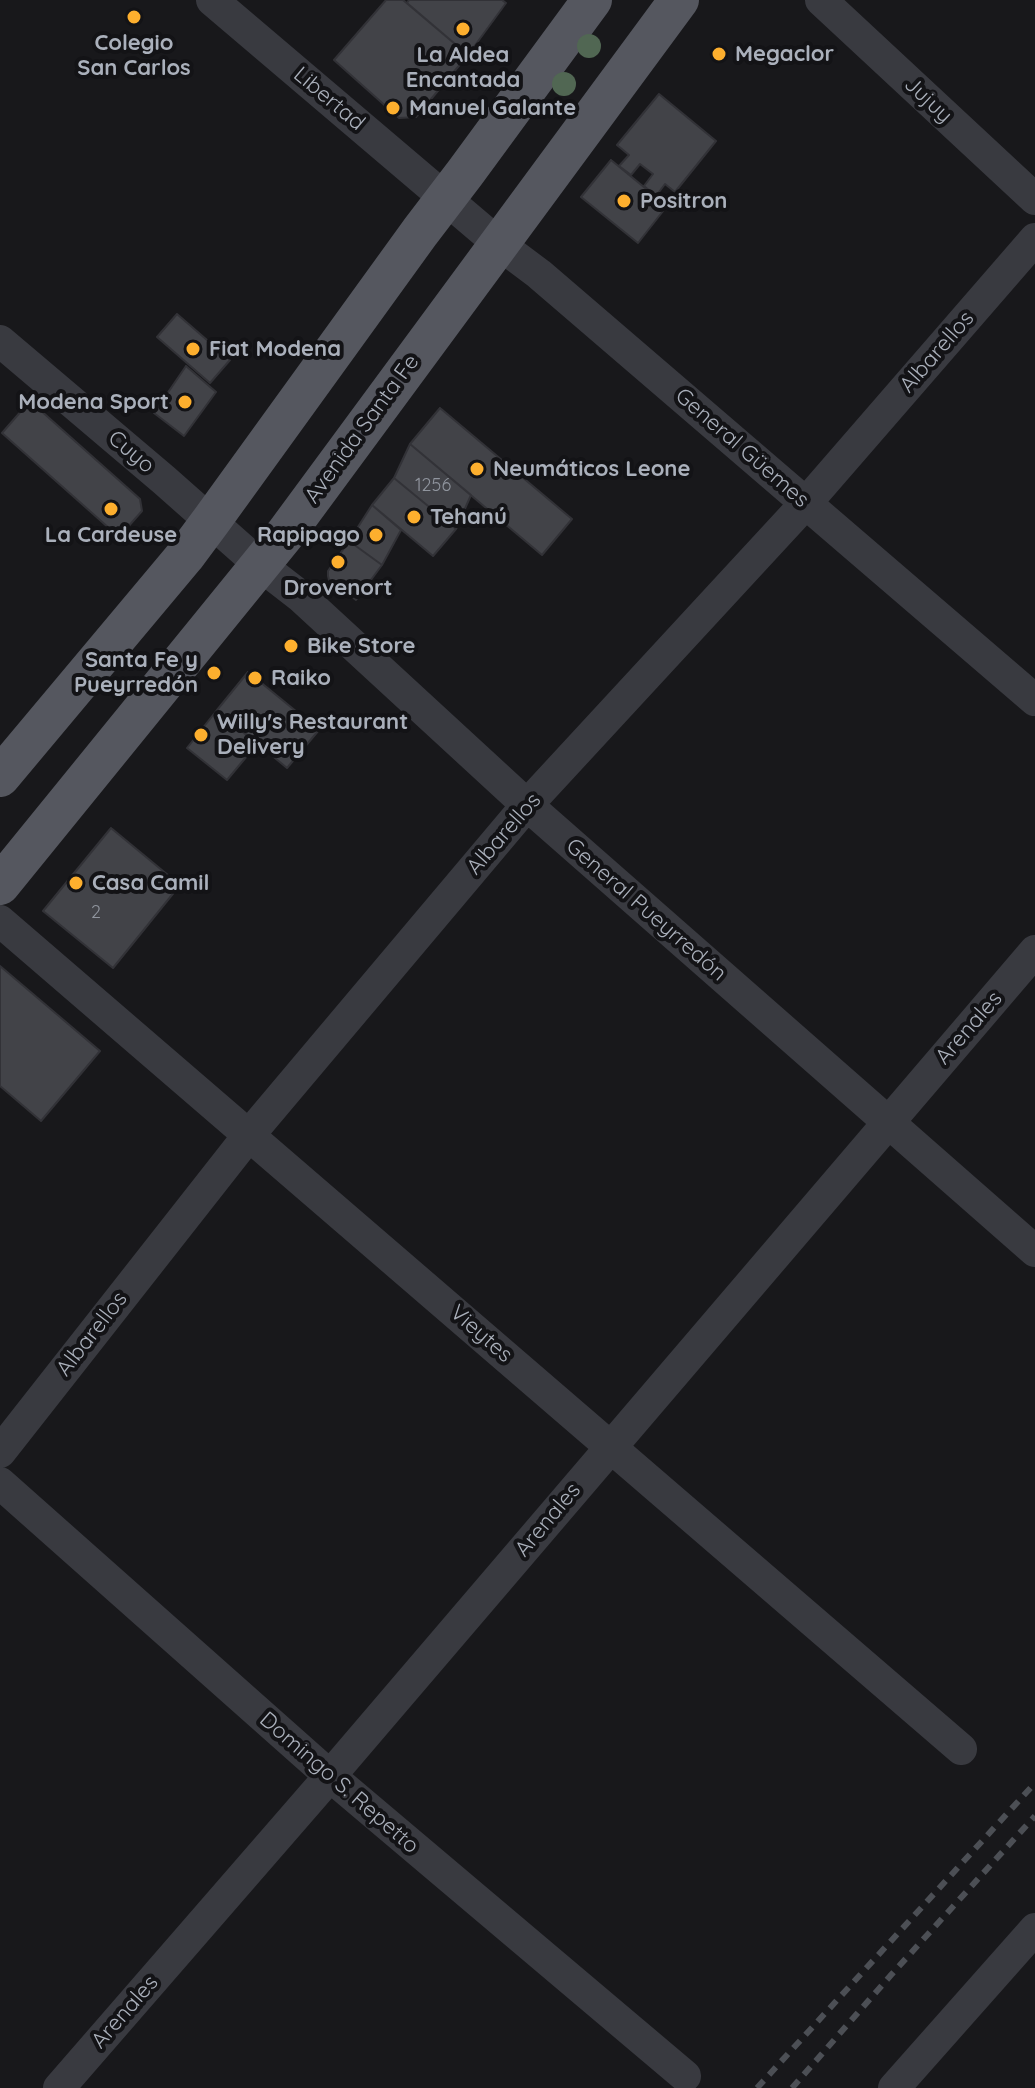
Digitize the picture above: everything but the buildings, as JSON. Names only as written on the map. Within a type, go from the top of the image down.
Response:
[{"type":"main road","points":[[0,777],[185,556],[592,0]]},
{"type":"main road","name":"Avenida Santa Fe","points":[[0,885],[286,533],[679,0]]},
{"type":"street","name":"Libertad","points":[[212,0],[446,198]]},
{"type":"street","name":"Jujuy","points":[[821,0],[1035,199]]},
{"type":"street","name":"General Güemes","points":[[446,198],[539,274],[1035,700]]},
{"type":"street","name":"Albarellos","points":[[0,1452],[249,1135],[527,805],[806,503],[1035,239]]},
{"type":"street","name":"Cuyo","points":[[0,341],[260,565]]},
{"type":"street","name":"General Pueyrredón","points":[[260,565],[300,596],[527,805],[1035,1251]]},
{"type":"street","name":"Vieytes","points":[[0,921],[961,1749]]},
{"type":"street","name":"Arenales","points":[[59,2088],[330,1776],[1035,951]]},
{"type":"street","name":"Domingo S. Repetto","points":[[0,1483],[330,1776],[685,2076]]},
{"type":"street","points":[[894,2088],[1035,1929]]},
{"type":"railway","points":[[757,2088],[1035,1783]]},
{"type":"railway","points":[[792,2088],[1035,1816]]},
{"type":"place","name":"Colegio San Carlos","points":[[134,17]]},
{"type":"place","name":"La Aldea Encantada","points":[[463,29]]},
{"type":"place","name":"Megaclor","points":[[719,54]]},
{"type":"place","name":"Manuel Galante","points":[[393,108]]},
{"type":"place","name":"Positron","points":[[624,201]]},
{"type":"place","name":"Fiat Modena","points":[[193,349]]},
{"type":"place","name":"Modena Sport","points":[[185,402]]},
{"type":"place","name":"Neumáticos Leone","points":[[477,469]]},
{"type":"place","name":"La Cardeuse","points":[[111,509]]},
{"type":"place","name":"Tehanú","points":[[414,517]]},
{"type":"place","name":"Rapipago","points":[[376,535]]},
{"type":"place","name":"Drovenort","points":[[338,562]]},
{"type":"place","name":"Bike Store","points":[[291,646]]},
{"type":"place","name":"Santa Fe y Pueyrredón","points":[[214,673]]},
{"type":"place","name":"Raiko","points":[[255,678]]},
{"type":"place","name":"Willy's Restaurant Delivery","points":[[201,735]]},
{"type":"place","name":"Casa Camil","points":[[76,883]]}]
